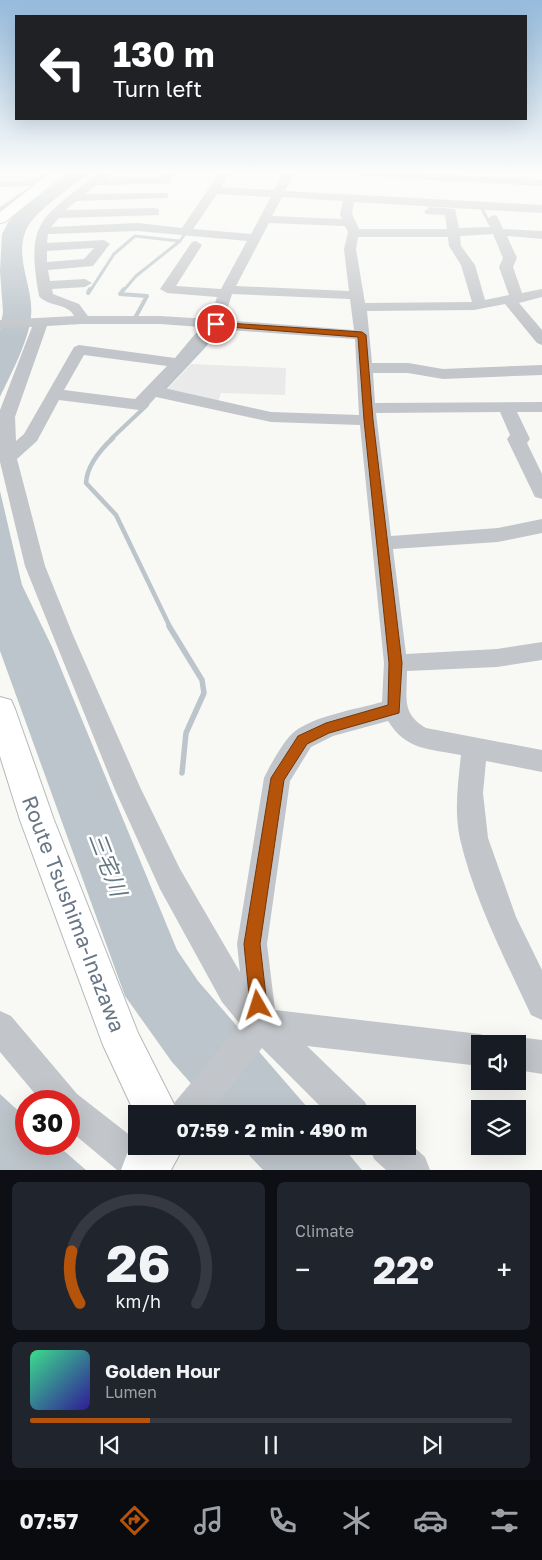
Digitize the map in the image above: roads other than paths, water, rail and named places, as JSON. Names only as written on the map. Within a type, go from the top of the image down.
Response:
[{"type":"main road","name":"Route Tsushima-Inazawa","points":[[0,709],[37,820],[123,1045],[173,1105]]},
{"type":"street","points":[[46,228],[43,231],[40,247],[46,296],[51,300],[78,308],[82,314],[82,320]]},
{"type":"street","points":[[43,231],[138,228],[256,238]]},
{"type":"street","points":[[185,232],[188,228]]},
{"type":"street","points":[[54,394],[139,405],[158,392],[180,362],[213,324],[227,292],[260,228]]},
{"type":"street","points":[[348,228],[452,234],[499,231],[542,235]]},
{"type":"street","points":[[352,228],[350,249],[362,335],[368,414],[396,663],[394,709],[406,728],[421,736],[542,761]]},
{"type":"street","points":[[452,228],[455,246],[468,264],[480,305]]},
{"type":"street","points":[[497,228],[510,258],[506,267],[513,299],[542,340]]},
{"type":"street","points":[[40,247],[104,244],[88,263],[42,266]]},
{"type":"street","points":[[196,245],[167,289],[358,301],[480,305],[542,293]]},
{"type":"street","points":[[44,285],[85,283]]},
{"type":"street","points":[[0,324],[82,320],[160,320],[362,335]]},
{"type":"street","points":[[38,322],[6,417],[8,458],[35,566],[128,790],[175,891],[233,991],[261,1024],[344,1105]]},
{"type":"street","points":[[8,458],[31,437],[79,350],[180,362]]},
{"type":"street","points":[[364,368],[408,368],[465,374],[542,370]]},
{"type":"street","points":[[158,392],[271,417],[542,406]]},
{"type":"street","points":[[506,407],[521,439],[516,439],[542,493]]},
{"type":"street","points":[[382,543],[498,535],[540,530]]},
{"type":"street","points":[[396,663],[497,658],[542,651]]},
{"type":"street","points":[[186,1105],[261,1024],[252,944],[278,778],[302,740],[326,728],[394,709]]},
{"type":"street","points":[[474,748],[470,793],[474,838],[503,923],[542,1004]]},
{"type":"street","points":[[261,1024],[471,1049]]},
{"type":"street","points":[[0,1027],[54,1090]]},
{"type":"street","points":[[526,1055],[542,1057]]},
{"type":"street","points":[[80,1115],[150,1162]]},
{"type":"street","points":[[397,1155],[412,1170]]},
{"type":"water","points":[[5,228],[27,228],[22,248],[30,294],[31,316],[27,336],[0,397],[0,330],[3,312],[0,271],[2,234]]},
{"type":"water","name":"三宅川","points":[[0,491],[22,585],[52,647],[177,950],[198,981],[305,1105],[210,1105],[172,1062],[125,996],[0,651]]},
{"type":"water","points":[[0,1094],[15,1108],[15,1155],[69,1155],[86,1170],[0,1170]]},
{"type":"water","points":[[249,1155],[350,1155],[362,1170],[263,1170]]},
{"type":"waterway","points":[[123,291],[136,276],[180,241],[185,234]]},
{"type":"waterway","points":[[90,291],[114,254],[135,236],[179,241]]},
{"type":"waterway","points":[[88,293],[90,289]]},
{"type":"waterway","points":[[124,289],[120,294],[147,296],[135,318]]},
{"type":"waterway","points":[[161,392],[205,345],[215,328]]},
{"type":"waterway","points":[[111,439],[147,405]]},
{"type":"waterway","points":[[113,438],[95,458],[89,470],[86,483],[116,515],[170,627]]},
{"type":"waterway","points":[[169,626],[202,680],[204,693],[186,733],[182,773]]}]
